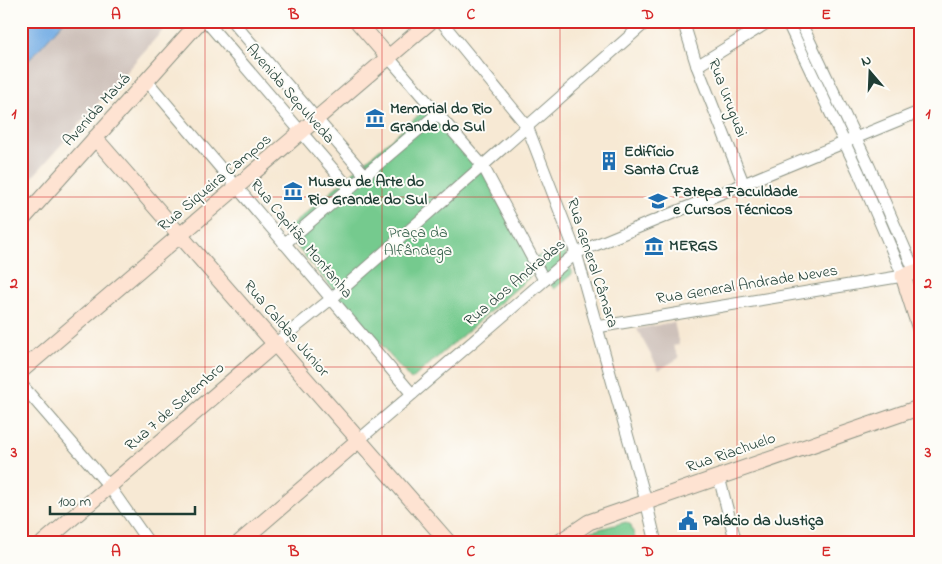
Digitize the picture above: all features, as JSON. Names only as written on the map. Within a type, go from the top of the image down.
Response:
[{"type":"street","name":"Avenida Mauá","points":[[21,221],[200,21]]},
{"type":"street","name":"Avenida Sepulveda","points":[[206,21],[350,188]]},
{"type":"street","name":"Avenida Sepulveda","points":[[232,21],[366,175]]},
{"type":"street","points":[[358,21],[482,166],[544,280]]},
{"type":"street","name":"Rua Siqueira Campos","points":[[21,371],[431,21]]},
{"type":"street","name":"Rua General Câmara","points":[[441,21],[527,126],[576,253],[646,501],[656,543]]},
{"type":"street","points":[[331,299],[647,21]]},
{"type":"street","name":"Rua Uruguai","points":[[682,21],[697,66],[744,186]]},
{"type":"street","points":[[697,66],[770,21]]},
{"type":"street","points":[[787,21],[838,113]]},
{"type":"street","points":[[800,21],[850,140],[858,171],[917,279]]},
{"type":"street","name":"Rua Capitão Montanha","points":[[146,81],[412,394]]},
{"type":"street","name":"Rua dos Andradas","points":[[239,543],[576,253],[744,186],[921,111]]},
{"type":"street","points":[[284,244],[437,114]]},
{"type":"street","name":"Rua Caldas Júnior","points":[[95,138],[450,543]]},
{"type":"street","points":[[319,152],[334,139]]},
{"type":"street","points":[[850,140],[869,166],[917,279],[921,332]]},
{"type":"street","points":[[334,170],[349,157]]},
{"type":"street","points":[[858,171],[869,166]]},
{"type":"street","name":"Rua General Andrade Neves","points":[[597,327],[917,279]]},
{"type":"street","name":"Rua 7 de Setembro","points":[[43,543],[276,343],[331,299]]},
{"type":"street","points":[[21,384],[109,486],[150,543]]},
{"type":"street","name":"Rua Riachuelo","points":[[558,543],[589,522],[711,478],[921,407]]},
{"type":"street","points":[[711,478],[717,480],[720,485],[736,543]]},
{"type":"shaded area","points":[[64,21],[171,21],[21,190],[21,69]]},
{"type":"shaded area","points":[[674,322],[679,344],[673,346],[679,358],[659,370],[637,329]]},
{"type":"green space","name":"Praça da Alfândega","points":[[427,108],[483,166],[534,258],[564,247],[572,274],[554,289],[540,268],[411,380],[284,232]]},
{"type":"green space","points":[[626,522],[631,525],[635,539],[619,543],[574,543],[592,531]]},
{"type":"water","points":[[21,21],[64,21],[21,69]]},
{"type":"place","name":"Memorial do Rio Grande do Sul","points":[[375,118]]},
{"type":"place","name":"Edifício Santa Cruz","points":[[609,161]]},
{"type":"place","name":"Museu de Arte do Rio Grande do Sul","points":[[293,191]]},
{"type":"place","name":"Fatepa Faculdade e Cursos Técnicos","points":[[658,201]]},
{"type":"place","name":"MERGS","points":[[654,246]]},
{"type":"place","name":"Palácio da Justiça","points":[[688,521]]}]
